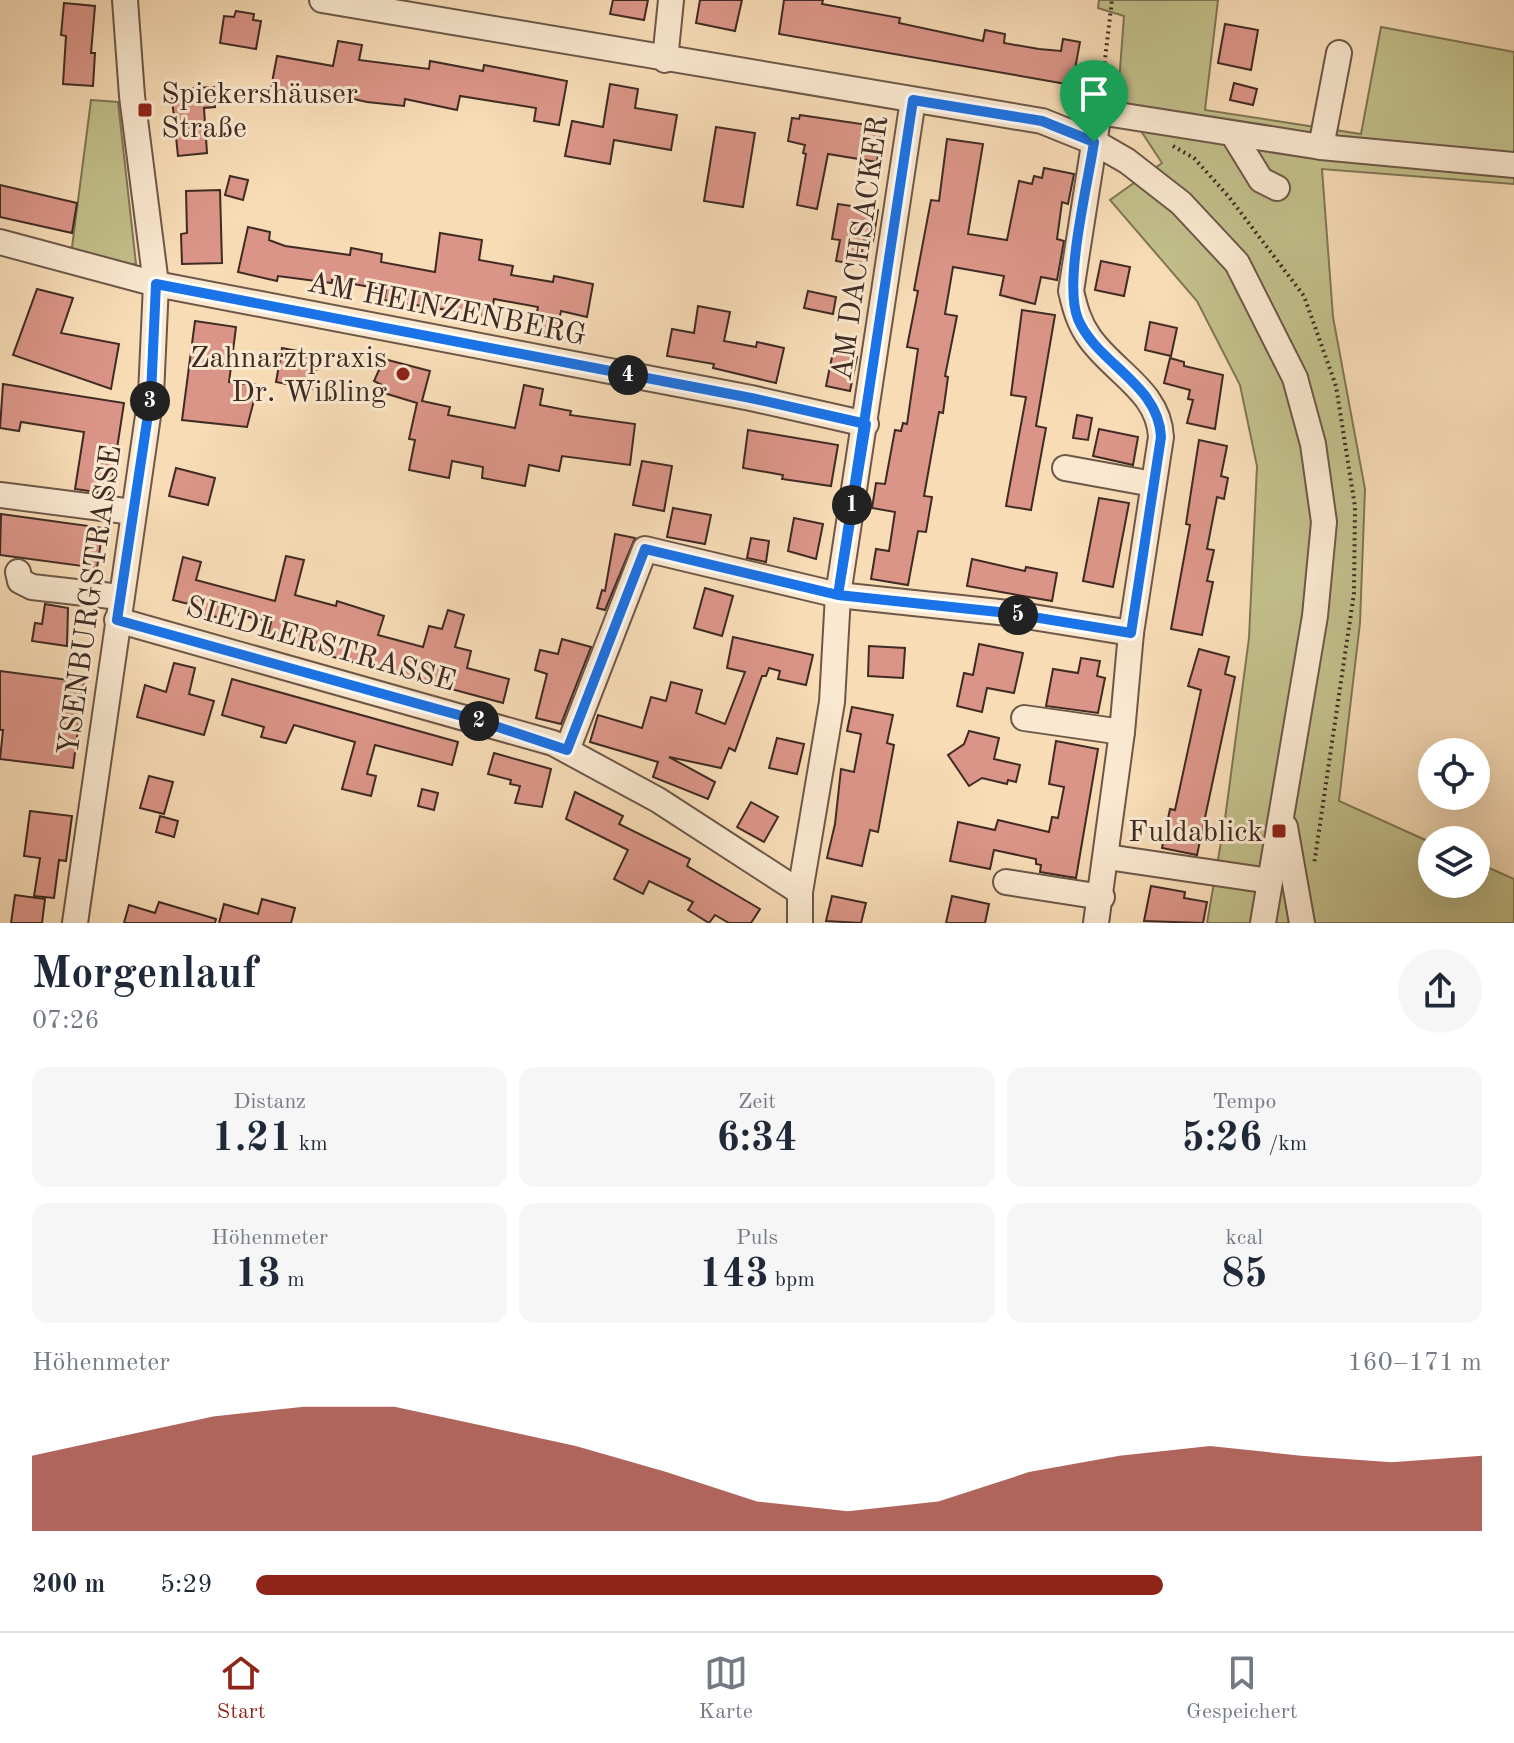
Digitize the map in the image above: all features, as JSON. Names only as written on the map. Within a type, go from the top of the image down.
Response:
[{"type":"street","name":"YSENBURGSTRASSE","points":[[75,923],[151,395],[156,284],[132,96],[125,0]]},
{"type":"street","points":[[322,0],[1042,121],[1094,142],[1127,161],[1181,203],[1237,263],[1295,378],[1313,444],[1324,522],[1315,616],[1263,923]]},
{"type":"street","points":[[665,60],[671,0]]},
{"type":"street","points":[[1321,147],[1339,53]]},
{"type":"street","name":"AM DACHSACKER","points":[[800,923],[800,892],[832,702],[838,595],[913,100]]},
{"type":"street","points":[[1096,923],[1107,857],[1131,633],[1161,437],[1160,417],[1143,393],[1090,339],[1077,318],[1071,291],[1099,112],[1234,136],[1514,165]]},
{"type":"street","points":[[1234,136],[1261,180],[1277,188]]},
{"type":"street","name":"AM HEINZENBERG","points":[[0,242],[156,284],[751,398],[866,424]]},
{"type":"street","points":[[1065,468],[1153,484]]},
{"type":"street","points":[[0,495],[133,512]]},
{"type":"street","points":[[567,750],[645,549],[838,595],[1008,613],[1131,633]]},
{"type":"street","name":"SIEDLERSTRASSE","points":[[18,572],[20,581],[32,587],[119,608],[567,750],[658,800],[800,892]]},
{"type":"street","points":[[1024,718],[1122,732]]},
{"type":"street","points":[[1282,809],[1302,923]]},
{"type":"street","points":[[1107,857],[1270,881]]},
{"type":"street","points":[[1006,882],[1102,897]]},
{"type":"path","points":[[1099,112],[1112,0]]},
{"type":"shaded area","points":[[1099,0],[1218,0],[1205,110],[1361,134],[1381,27],[1514,52],[1514,184],[1322,169],[1333,317],[1365,489],[1360,623],[1339,801],[1418,837],[1418,898],[1490,898],[1490,868],[1514,879],[1514,923],[1207,923],[1225,819],[1249,638],[1257,466],[1240,385],[1197,301],[1110,200],[1162,163],[1118,96],[1124,16],[1098,8]]},
{"type":"shaded area","points":[[91,100],[118,102],[136,264],[118,266],[71,255]]},
{"type":"building","points":[[613,0],[648,0],[644,20],[610,14]]},
{"type":"building","points":[[700,0],[742,0],[735,31],[696,23]]},
{"type":"building","points":[[784,0],[823,0],[822,4],[900,18],[899,23],[983,41],[985,30],[1005,34],[1004,43],[1039,49],[1061,51],[1063,39],[1080,42],[1072,85],[779,34]]},
{"type":"building","points":[[64,3],[95,6],[91,53],[95,53],[93,86],[63,84],[66,36],[61,35]]},
{"type":"building","points":[[236,11],[254,14],[253,20],[261,21],[256,49],[220,43],[224,16],[234,17]]},
{"type":"building","points":[[1225,24],[1258,30],[1251,70],[1218,63]]},
{"type":"building","points":[[338,41],[362,45],[359,60],[429,69],[430,61],[483,71],[484,65],[567,81],[559,125],[534,121],[536,108],[460,96],[457,110],[405,99],[404,106],[367,102],[309,89],[307,99],[270,93],[277,56],[333,66]]},
{"type":"building","points":[[1234,83],[1257,89],[1253,105],[1230,100]]},
{"type":"building","points":[[610,84],[638,89],[635,108],[677,115],[671,150],[614,140],[610,164],[565,156],[572,121],[603,127]]},
{"type":"building","points":[[214,87],[215,107],[204,108],[207,153],[178,156],[171,89]]},
{"type":"building","points":[[800,115],[882,127],[877,162],[828,154],[817,209],[797,205],[805,145],[788,141],[792,118],[799,119]]},
{"type":"building","points":[[716,127],[755,133],[743,207],[704,201]]},
{"type":"building","points":[[947,139],[983,144],[968,234],[1007,240],[1019,181],[1032,184],[1034,176],[1042,178],[1044,168],[1074,174],[1068,204],[1062,202],[1057,239],[1064,241],[1057,280],[1041,277],[1035,304],[1000,295],[1004,276],[953,267],[945,314],[957,316],[945,376],[948,377],[943,413],[939,412],[924,496],[932,497],[926,532],[918,531],[908,585],[871,579],[876,549],[889,551],[895,512],[872,508],[876,483],[885,484],[895,430],[901,431],[903,423],[907,424],[918,349],[907,347],[918,291],[914,290],[931,200],[939,201]]},
{"type":"building","points":[[230,176],[248,180],[243,200],[225,195]]},
{"type":"building","points":[[0,185],[77,203],[72,233],[0,217]]},
{"type":"building","points":[[220,190],[222,263],[182,264],[181,234],[187,233],[186,191]]},
{"type":"building","points":[[838,204],[878,210],[873,241],[864,240],[860,265],[836,261],[840,240],[832,239]]},
{"type":"building","points":[[248,227],[270,232],[269,240],[285,246],[350,255],[351,248],[382,254],[381,262],[435,272],[440,233],[482,240],[479,260],[513,266],[511,275],[553,282],[554,276],[593,284],[587,317],[561,311],[556,336],[533,331],[538,307],[494,299],[491,317],[384,300],[386,290],[332,280],[332,283],[278,276],[277,281],[238,272]]},
{"type":"building","points":[[1101,261],[1130,267],[1124,296],[1095,290]]},
{"type":"building","points":[[37,289],[73,298],[61,333],[119,344],[111,389],[13,355]]},
{"type":"building","points":[[808,291],[836,297],[833,314],[804,308]]},
{"type":"building","points":[[698,306],[730,312],[724,341],[756,347],[757,342],[784,348],[776,383],[713,368],[714,364],[667,356],[672,329],[694,333]]},
{"type":"building","points":[[1022,310],[1055,315],[1036,426],[1046,428],[1031,510],[1006,506],[1026,397],[1011,395]]},
{"type":"building","points":[[195,321],[236,327],[229,382],[258,385],[247,427],[182,420]]},
{"type":"building","points":[[1150,322],[1177,328],[1171,356],[1145,350]]},
{"type":"building","points":[[282,348],[319,355],[313,389],[276,382]]},
{"type":"building","points":[[833,352],[857,357],[850,391],[826,386]]},
{"type":"building","points":[[1170,358],[1184,362],[1184,366],[1223,375],[1215,429],[1187,423],[1193,400],[1188,399],[1190,390],[1164,383]]},
{"type":"building","points":[[384,359],[430,371],[422,401],[450,407],[448,415],[515,428],[524,385],[543,389],[540,405],[571,411],[570,415],[635,424],[630,465],[562,456],[559,471],[529,465],[525,486],[482,478],[483,467],[452,461],[449,478],[409,470],[415,440],[409,439],[417,403],[384,393],[386,387],[374,381]]},
{"type":"building","points":[[3,384],[124,403],[110,494],[75,489],[84,432],[21,422],[19,431],[0,428]]},
{"type":"building","points":[[1077,415],[1092,418],[1088,440],[1073,438]]},
{"type":"building","points":[[1099,429],[1138,437],[1133,465],[1093,456]]},
{"type":"building","points":[[748,430],[838,445],[831,486],[782,479],[783,475],[743,468]]},
{"type":"building","points":[[1199,440],[1227,446],[1221,476],[1228,478],[1224,499],[1217,497],[1207,549],[1214,550],[1207,581],[1213,582],[1202,635],[1171,629],[1190,525],[1186,524]]},
{"type":"building","points":[[642,461],[672,466],[664,511],[633,505]]},
{"type":"building","points":[[176,468],[215,478],[208,505],[169,496]]},
{"type":"building","points":[[1099,498],[1129,503],[1113,587],[1083,581]]},
{"type":"building","points":[[673,508],[711,515],[705,544],[667,537]]},
{"type":"building","points":[[1,514],[103,528],[97,568],[0,555]]},
{"type":"building","points":[[794,518],[823,524],[816,559],[788,551]]},
{"type":"building","points":[[615,534],[635,538],[605,610],[597,608],[602,590],[605,591]]},
{"type":"building","points":[[751,538],[769,541],[766,562],[747,558]]},
{"type":"building","points":[[286,556],[304,560],[295,595],[336,606],[337,601],[384,616],[378,635],[423,647],[429,626],[442,629],[448,610],[464,615],[455,647],[471,651],[467,668],[509,679],[503,703],[267,639],[271,622],[222,611],[221,618],[198,613],[200,607],[173,600],[183,557],[201,562],[196,580],[275,601]]},
{"type":"building","points":[[972,559],[1025,571],[1026,567],[1057,573],[1052,601],[967,586]]},
{"type":"building","points":[[705,588],[733,596],[722,636],[694,628]]},
{"type":"building","points":[[45,604],[68,608],[67,646],[32,641],[35,623],[42,624]]},
{"type":"building","points":[[733,637],[813,655],[806,685],[778,679],[780,671],[769,668],[766,676],[762,676],[735,751],[729,748],[721,768],[669,757],[715,782],[708,799],[653,777],[658,762],[590,742],[598,715],[642,728],[651,697],[666,701],[671,682],[702,690],[696,713],[725,724],[745,672],[727,668]]},
{"type":"building","points":[[562,639],[591,647],[561,724],[536,718],[547,674],[535,670],[540,650],[558,654]]},
{"type":"building","points":[[979,644],[1023,653],[1014,693],[987,688],[982,712],[957,706],[964,673],[973,675]]},
{"type":"building","points":[[869,646],[905,648],[903,678],[868,676]]},
{"type":"building","points":[[1199,649],[1229,657],[1225,674],[1235,677],[1197,855],[1162,848],[1170,809],[1175,810],[1201,690],[1188,686]]},
{"type":"building","points":[[1081,658],[1100,661],[1097,676],[1105,678],[1098,713],[1046,706],[1053,669],[1078,673]]},
{"type":"building","points":[[174,663],[195,668],[189,694],[214,701],[204,735],[137,717],[145,685],[166,692]]},
{"type":"building","points":[[0,671],[84,682],[73,768],[0,759],[3,730],[0,730]]},
{"type":"building","points":[[232,679],[458,742],[452,765],[375,745],[367,774],[376,776],[371,796],[342,789],[355,742],[294,725],[286,743],[261,737],[264,727],[222,715]]},
{"type":"building","points":[[852,707],[893,715],[887,743],[894,745],[878,832],[870,830],[862,866],[827,858],[835,824],[841,769],[854,772],[861,734],[847,731]]},
{"type":"building","points":[[969,731],[999,738],[994,759],[1020,765],[1016,782],[1008,780],[1007,784],[982,778],[969,786],[948,755],[964,744]]},
{"type":"building","points":[[777,738],[804,744],[797,774],[769,768]]},
{"type":"building","points":[[1056,741],[1098,749],[1076,878],[1040,872],[1041,865],[1036,864],[1036,859],[994,850],[990,869],[950,861],[958,822],[995,830],[998,820],[1049,832],[1052,817],[1058,818],[1064,787],[1049,784]]},
{"type":"building","points":[[494,753],[551,769],[542,807],[515,803],[520,786],[510,784],[511,780],[488,774]]},
{"type":"building","points":[[149,776],[173,782],[164,814],[140,808]]},
{"type":"building","points":[[422,789],[438,793],[434,810],[418,806]]},
{"type":"building","points":[[575,792],[623,816],[619,824],[690,859],[687,866],[760,909],[751,923],[729,923],[715,915],[709,923],[688,910],[693,902],[649,881],[643,894],[614,879],[628,850],[566,819]]},
{"type":"building","points":[[751,802],[778,817],[764,842],[737,827]]},
{"type":"building","points":[[30,811],[72,816],[66,861],[59,860],[54,898],[34,896],[40,858],[24,856]]},
{"type":"building","points":[[160,816],[178,821],[174,837],[156,832]]},
{"type":"building","points":[[1151,886],[1185,892],[1184,898],[1207,902],[1203,923],[1144,921]]},
{"type":"building","points":[[15,895],[45,899],[42,923],[11,923]]},
{"type":"building","points":[[832,896],[866,903],[861,923],[826,921]]},
{"type":"building","points":[[952,896],[989,904],[985,923],[946,923]]},
{"type":"building","points":[[262,899],[295,908],[291,923],[219,923],[224,904],[258,914]]},
{"type":"building","points":[[159,902],[216,919],[215,923],[124,923],[129,905],[155,913]]},
{"type":"place","name":"Spiekershäuser Straße","points":[[145,110]]},
{"type":"place","name":"Zahnarztpraxis Dr. Wißling","points":[[403,374]]},
{"type":"place","name":"Fuldablick","points":[[1279,831]]},
{"type":"route","points":[[1094,142],[1042,121],[913,100],[866,424],[838,595],[645,549],[567,750],[480,721],[117,620],[151,395],[156,284],[751,398],[866,424],[852,510],[838,595],[1008,613],[1131,633],[1161,437],[1160,417],[1143,393],[1090,339],[1077,318],[1071,291],[1094,142]]}]
